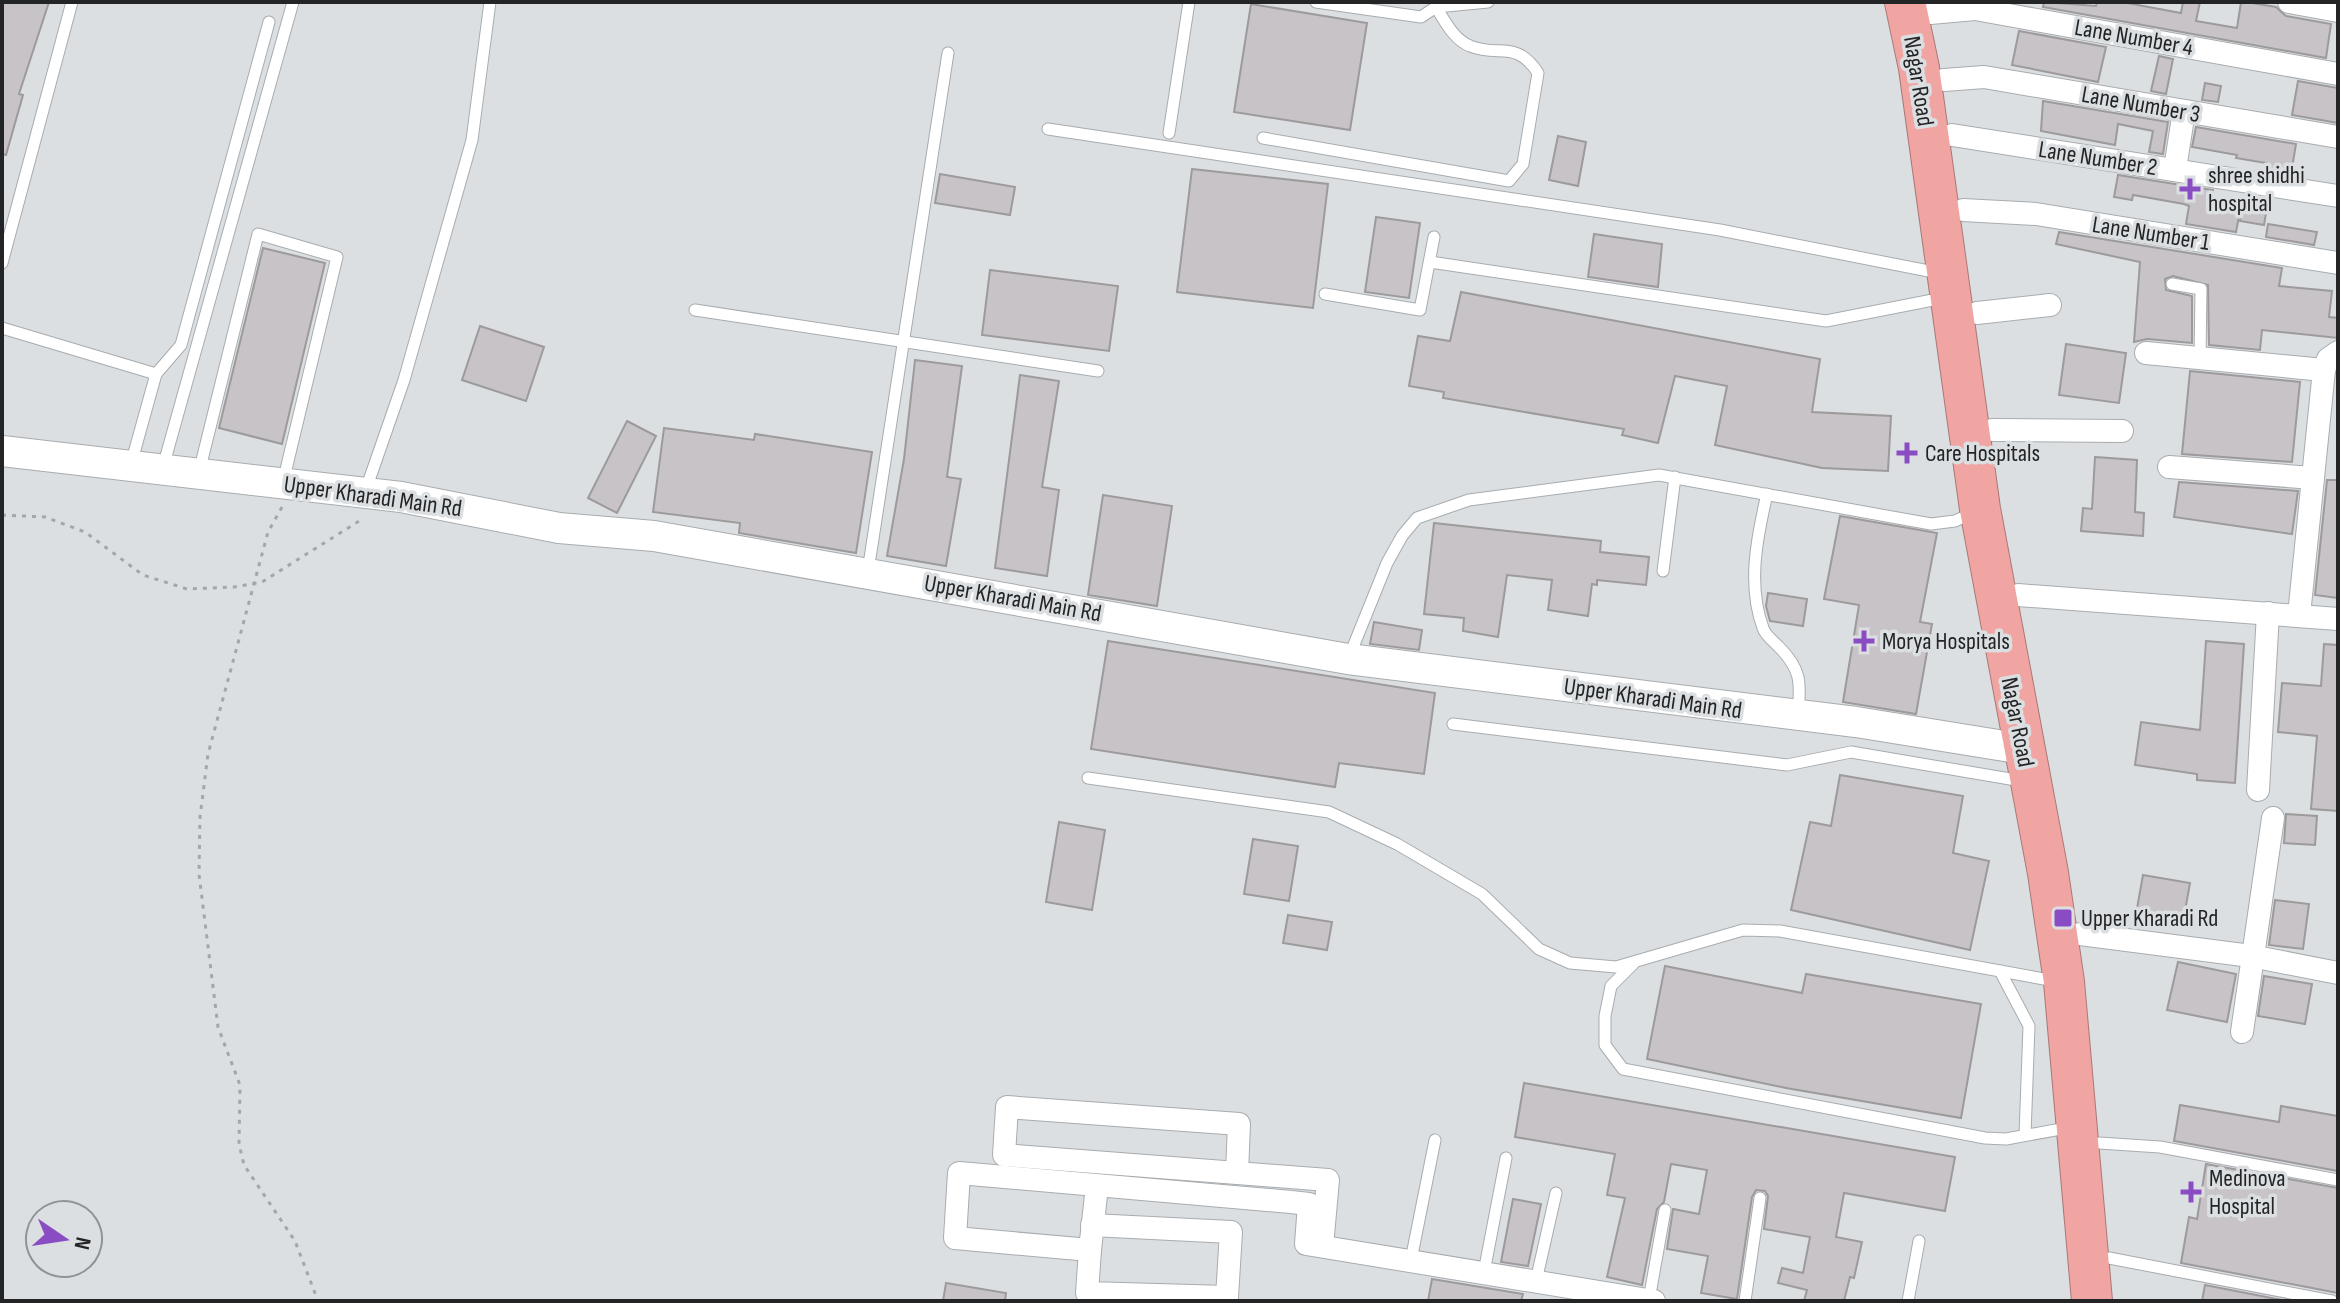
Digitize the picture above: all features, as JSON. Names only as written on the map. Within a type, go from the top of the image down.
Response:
[{"type":"highway","name":"Nagar Road","points":[[1921,6],[1944,80],[1963,210],[1958,295],[1992,430],[2018,595],[2071,869],[2080,934],[2092,1301]]},
{"type":"highway","name":"Nagar Road","points":[[1921,6],[1919,68],[1958,295],[1980,509],[2048,873],[2109,1258],[2112,1301]]},
{"type":"street","points":[[2289,2],[2338,11]]},
{"type":"street","name":"Lane Number 4","points":[[1921,6],[1975,9],[2338,74]]},
{"type":"street","name":"Lane Number 3","points":[[1944,80],[1984,77],[2338,137]]},
{"type":"street","points":[[2175,169],[2184,111]]},
{"type":"street","name":"Lane Number 2","points":[[1952,135],[2338,196]]},
{"type":"street","name":"Lane Number 1","points":[[1963,210],[2036,214],[2338,263]]},
{"type":"street","points":[[1958,295],[2050,305]]},
{"type":"street","points":[[2146,353],[2200,358],[2331,361],[2313,478],[2299,615]]},
{"type":"street","points":[[1992,430],[2122,431]]},
{"type":"street","name":"Upper Kharadi Main Rd","points":[[2,451],[401,497],[559,528],[654,536],[1348,659],[1856,722],[2027,766]]},
{"type":"street","points":[[2169,467],[2313,478]]},
{"type":"street","points":[[2018,595],[2338,619]]},
{"type":"street","points":[[2258,790],[2268,613]]},
{"type":"street","points":[[2242,1032],[2273,818]]},
{"type":"street","points":[[2080,934],[2251,956],[2338,973]]},
{"type":"street","points":[[1237,1173],[1239,1124],[1007,1107],[1004,1155],[1237,1173],[1328,1180],[1322,1246]]},
{"type":"street","points":[[1090,1250],[955,1238],[959,1173],[1309,1204],[1306,1244],[1652,1300]]},
{"type":"street","points":[[1092,1225],[1231,1232],[1227,1297],[1087,1293],[1092,1225],[1097,1186]]},
{"type":"lane","points":[[2,263],[72,2]]},
{"type":"lane","points":[[163,468],[293,2]]},
{"type":"lane","points":[[365,492],[404,380],[472,140],[490,2]]},
{"type":"lane","points":[[1169,133],[1189,2]]},
{"type":"lane","points":[[1316,2],[1421,17],[1436,7],[1488,2]]},
{"type":"lane","points":[[1263,138],[1509,181],[1523,164],[1538,73],[1529,58],[1508,50],[1470,46],[1452,32],[1436,7]]},
{"type":"lane","points":[[130,465],[156,374],[181,345],[269,22]]},
{"type":"lane","points":[[867,573],[948,53]]},
{"type":"lane","points":[[1048,129],[1720,230],[1932,270],[1958,295]]},
{"type":"lane","points":[[199,472],[258,234],[337,257],[289,483]]},
{"type":"lane","points":[[1325,294],[1420,310],[1434,237]]},
{"type":"lane","points":[[1430,262],[1826,321],[1958,295]]},
{"type":"lane","points":[[2172,284],[2201,289],[2200,358]]},
{"type":"lane","points":[[695,310],[1098,371]]},
{"type":"lane","points":[[2,328],[156,374]]},
{"type":"lane","points":[[1348,659],[1387,563],[1417,518],[1469,500],[1626,477],[1675,477],[1931,524],[1955,521],[1980,509]]},
{"type":"lane","points":[[1663,571],[1675,477]]},
{"type":"lane","points":[[1767,494],[1754,547],[1758,596],[1763,631],[1795,664],[1800,690],[1797,717]]},
{"type":"lane","points":[[1453,724],[1787,765],[1851,752],[2027,766]]},
{"type":"lane","points":[[1088,778],[1329,812],[1397,844],[1482,894],[1539,949],[1570,963],[1616,967],[1743,930],[1767,931],[2064,982]]},
{"type":"lane","points":[[1634,963],[1611,986],[1605,1016],[1605,1045],[1623,1069],[1985,1138],[2088,1134],[2338,1180]]},
{"type":"lane","points":[[2000,971],[2029,1026],[2025,1135]]},
{"type":"lane","points":[[1411,1260],[1435,1140]]},
{"type":"lane","points":[[1484,1272],[1506,1158]]},
{"type":"lane","points":[[1536,1281],[1556,1193]]},
{"type":"lane","points":[[1745,1301],[1760,1198]]},
{"type":"lane","points":[[1652,1300],[1665,1210]]},
{"type":"lane","points":[[1908,1301],[1919,1241]]},
{"type":"lane","points":[[2109,1258],[2332,1301]]},
{"type":"path","points":[[289,483],[268,532],[208,754],[200,817],[199,874],[218,1027],[240,1085],[239,1144],[244,1165],[295,1241],[318,1301]]},
{"type":"path","points":[[2,515],[45,517],[85,532],[143,575],[187,589],[254,583],[401,497]]},
{"type":"building","points":[[2,2],[49,2],[19,94],[23,95],[6,155],[2,154]]},
{"type":"building","points":[[2044,2],[2096,6],[2097,2],[2122,2],[2181,13],[2183,2],[2200,2],[2196,21],[2237,28],[2241,2],[2246,2],[2276,7],[2286,16],[2331,24],[2326,58],[2043,7]]},
{"type":"building","points":[[1251,4],[1367,23],[1350,130],[1234,112]]},
{"type":"building","points":[[2019,31],[2106,47],[2098,82],[2012,65]]},
{"type":"building","points":[[2159,56],[2173,59],[2166,94],[2151,91]]},
{"type":"building","points":[[2298,81],[2338,88],[2338,123],[2292,115]]},
{"type":"building","points":[[2205,83],[2221,86],[2218,102],[2202,100]]},
{"type":"building","points":[[2043,101],[2168,122],[2163,154],[2149,152],[2153,131],[2118,124],[2115,145],[2041,131]]},
{"type":"building","points":[[2196,127],[2296,144],[2291,174],[2265,170],[2266,163],[2236,158],[2237,155],[2192,147]]},
{"type":"building","points":[[1558,136],[1586,142],[1578,186],[1549,180]]},
{"type":"building","points":[[1192,169],[1328,184],[1313,308],[1177,292]]},
{"type":"building","points":[[940,174],[1015,187],[1010,215],[935,203]]},
{"type":"building","points":[[2118,175],[2213,190],[2210,206],[2240,211],[2236,232],[2186,224],[2189,206],[2184,204],[2133,195],[2132,200],[2114,197]]},
{"type":"building","points":[[2244,198],[2268,202],[2264,225],[2240,221]]},
{"type":"building","points":[[1376,217],[1420,223],[1409,298],[1365,292]]},
{"type":"building","points":[[2268,224],[2317,232],[2314,245],[2266,237]]},
{"type":"building","points":[[2059,232],[2282,268],[2279,286],[2332,291],[2329,317],[2338,318],[2338,338],[2262,330],[2260,350],[2209,345],[2208,285],[2173,276],[2165,279],[2166,290],[2192,296],[2192,343],[2147,339],[2134,342],[2140,262],[2056,244]]},
{"type":"building","points":[[1594,234],[1662,244],[1658,287],[1588,277]]},
{"type":"building","points":[[263,248],[325,263],[282,444],[219,428]]},
{"type":"building","points":[[990,270],[1118,286],[1109,351],[982,335]]},
{"type":"building","points":[[1461,292],[1820,359],[1812,412],[1891,416],[1888,471],[1822,468],[1715,445],[1727,386],[1675,376],[1658,443],[1622,435],[1624,429],[1443,398],[1444,392],[1409,386],[1418,336],[1450,341]]},
{"type":"building","points":[[480,326],[544,347],[526,401],[462,380]]},
{"type":"building","points":[[2066,344],[2126,353],[2119,403],[2059,395]]},
{"type":"building","points":[[915,360],[962,366],[947,477],[961,479],[946,566],[887,556],[904,459]]},
{"type":"building","points":[[2190,371],[2300,382],[2292,462],[2182,454]]},
{"type":"building","points":[[1020,375],[1059,381],[1042,487],[1059,490],[1047,576],[995,568]]},
{"type":"building","points":[[627,421],[656,436],[617,513],[588,498]]},
{"type":"building","points":[[664,428],[754,440],[755,434],[872,452],[856,553],[739,533],[740,523],[653,512]]},
{"type":"building","points":[[2095,457],[2137,460],[2135,512],[2144,513],[2143,536],[2081,531],[2083,508],[2092,509]]},
{"type":"building","points":[[2327,480],[2338,480],[2338,598],[2315,595]]},
{"type":"building","points":[[2179,482],[2298,491],[2292,534],[2174,517]]},
{"type":"building","points":[[1103,495],[1172,506],[1157,606],[1088,595]]},
{"type":"building","points":[[1840,516],[1937,533],[1920,622],[1932,624],[1916,714],[1843,702],[1859,605],[1824,599]]},
{"type":"building","points":[[1434,523],[1601,541],[1600,552],[1649,557],[1646,585],[1597,580],[1597,585],[1592,584],[1588,616],[1548,610],[1552,580],[1507,575],[1498,637],[1463,631],[1464,618],[1424,614]]},
{"type":"building","points":[[1768,593],[1807,599],[1803,626],[1770,621],[1766,606]]},
{"type":"building","points":[[1374,622],[1422,630],[1419,650],[1370,644]]},
{"type":"building","points":[[1108,641],[1435,693],[1424,774],[1339,763],[1335,787],[1091,749]]},
{"type":"building","points":[[2206,641],[2244,644],[2235,783],[2197,780],[2197,774],[2135,765],[2141,722],[2200,730]]},
{"type":"building","points":[[2324,644],[2338,645],[2338,811],[2311,809],[2317,736],[2278,732],[2282,683],[2321,686]]},
{"type":"building","points":[[1840,775],[1963,796],[1953,853],[1989,861],[1970,950],[1791,910],[1810,822],[1831,826]]},
{"type":"building","points":[[2286,814],[2317,816],[2315,845],[2284,843]]},
{"type":"building","points":[[1059,822],[1105,830],[1092,910],[1046,902]]},
{"type":"building","points":[[1253,839],[1298,846],[1289,901],[1244,894]]},
{"type":"building","points":[[2143,875],[2190,883],[2183,922],[2136,914]]},
{"type":"building","points":[[2275,900],[2309,904],[2303,949],[2269,945]]},
{"type":"building","points":[[1288,915],[1332,922],[1327,950],[1283,943]]},
{"type":"building","points":[[2178,962],[2236,974],[2227,1022],[2167,1010]]},
{"type":"building","points":[[1665,966],[1802,993],[1806,974],[1981,1004],[1961,1118],[1786,1088],[1647,1059]]},
{"type":"building","points":[[2264,976],[2312,984],[2305,1024],[2258,1016]]},
{"type":"building","points":[[1524,1083],[1955,1157],[1945,1211],[1844,1193],[1836,1237],[1862,1242],[1854,1278],[1850,1277],[1844,1301],[1804,1301],[1807,1290],[1778,1283],[1782,1268],[1803,1273],[1810,1237],[1764,1229],[1768,1196],[1765,1191],[1756,1190],[1752,1197],[1737,1299],[1701,1293],[1708,1256],[1667,1249],[1673,1209],[1699,1214],[1707,1170],[1671,1164],[1664,1202],[1657,1209],[1642,1285],[1607,1277],[1625,1198],[1607,1195],[1615,1154],[1515,1137]]},
{"type":"building","points":[[2180,1105],[2279,1122],[2281,1106],[2338,1116],[2338,1171],[2174,1141]]},
{"type":"building","points":[[2206,1164],[2338,1188],[2338,1293],[2181,1263],[2189,1217],[2197,1219]]},
{"type":"building","points":[[1513,1199],[1541,1204],[1528,1266],[1501,1262]]},
{"type":"building","points":[[1432,1279],[1523,1294],[1521,1301],[1428,1301]]},
{"type":"building","points":[[946,1283],[1006,1293],[1005,1301],[943,1301]]},
{"type":"building","points":[[2205,1285],[2287,1301],[2202,1301]]},
{"type":"place","name":"shree shidhi hospital","points":[[2190,189]]},
{"type":"place","name":"Care Hospitals","points":[[1907,453]]},
{"type":"place","name":"Morya Hospitals","points":[[1864,641]]},
{"type":"place","name":"Upper Kharadi Rd","points":[[2063,918]]},
{"type":"place","name":"Medinova Hospital","points":[[2191,1192]]}]
